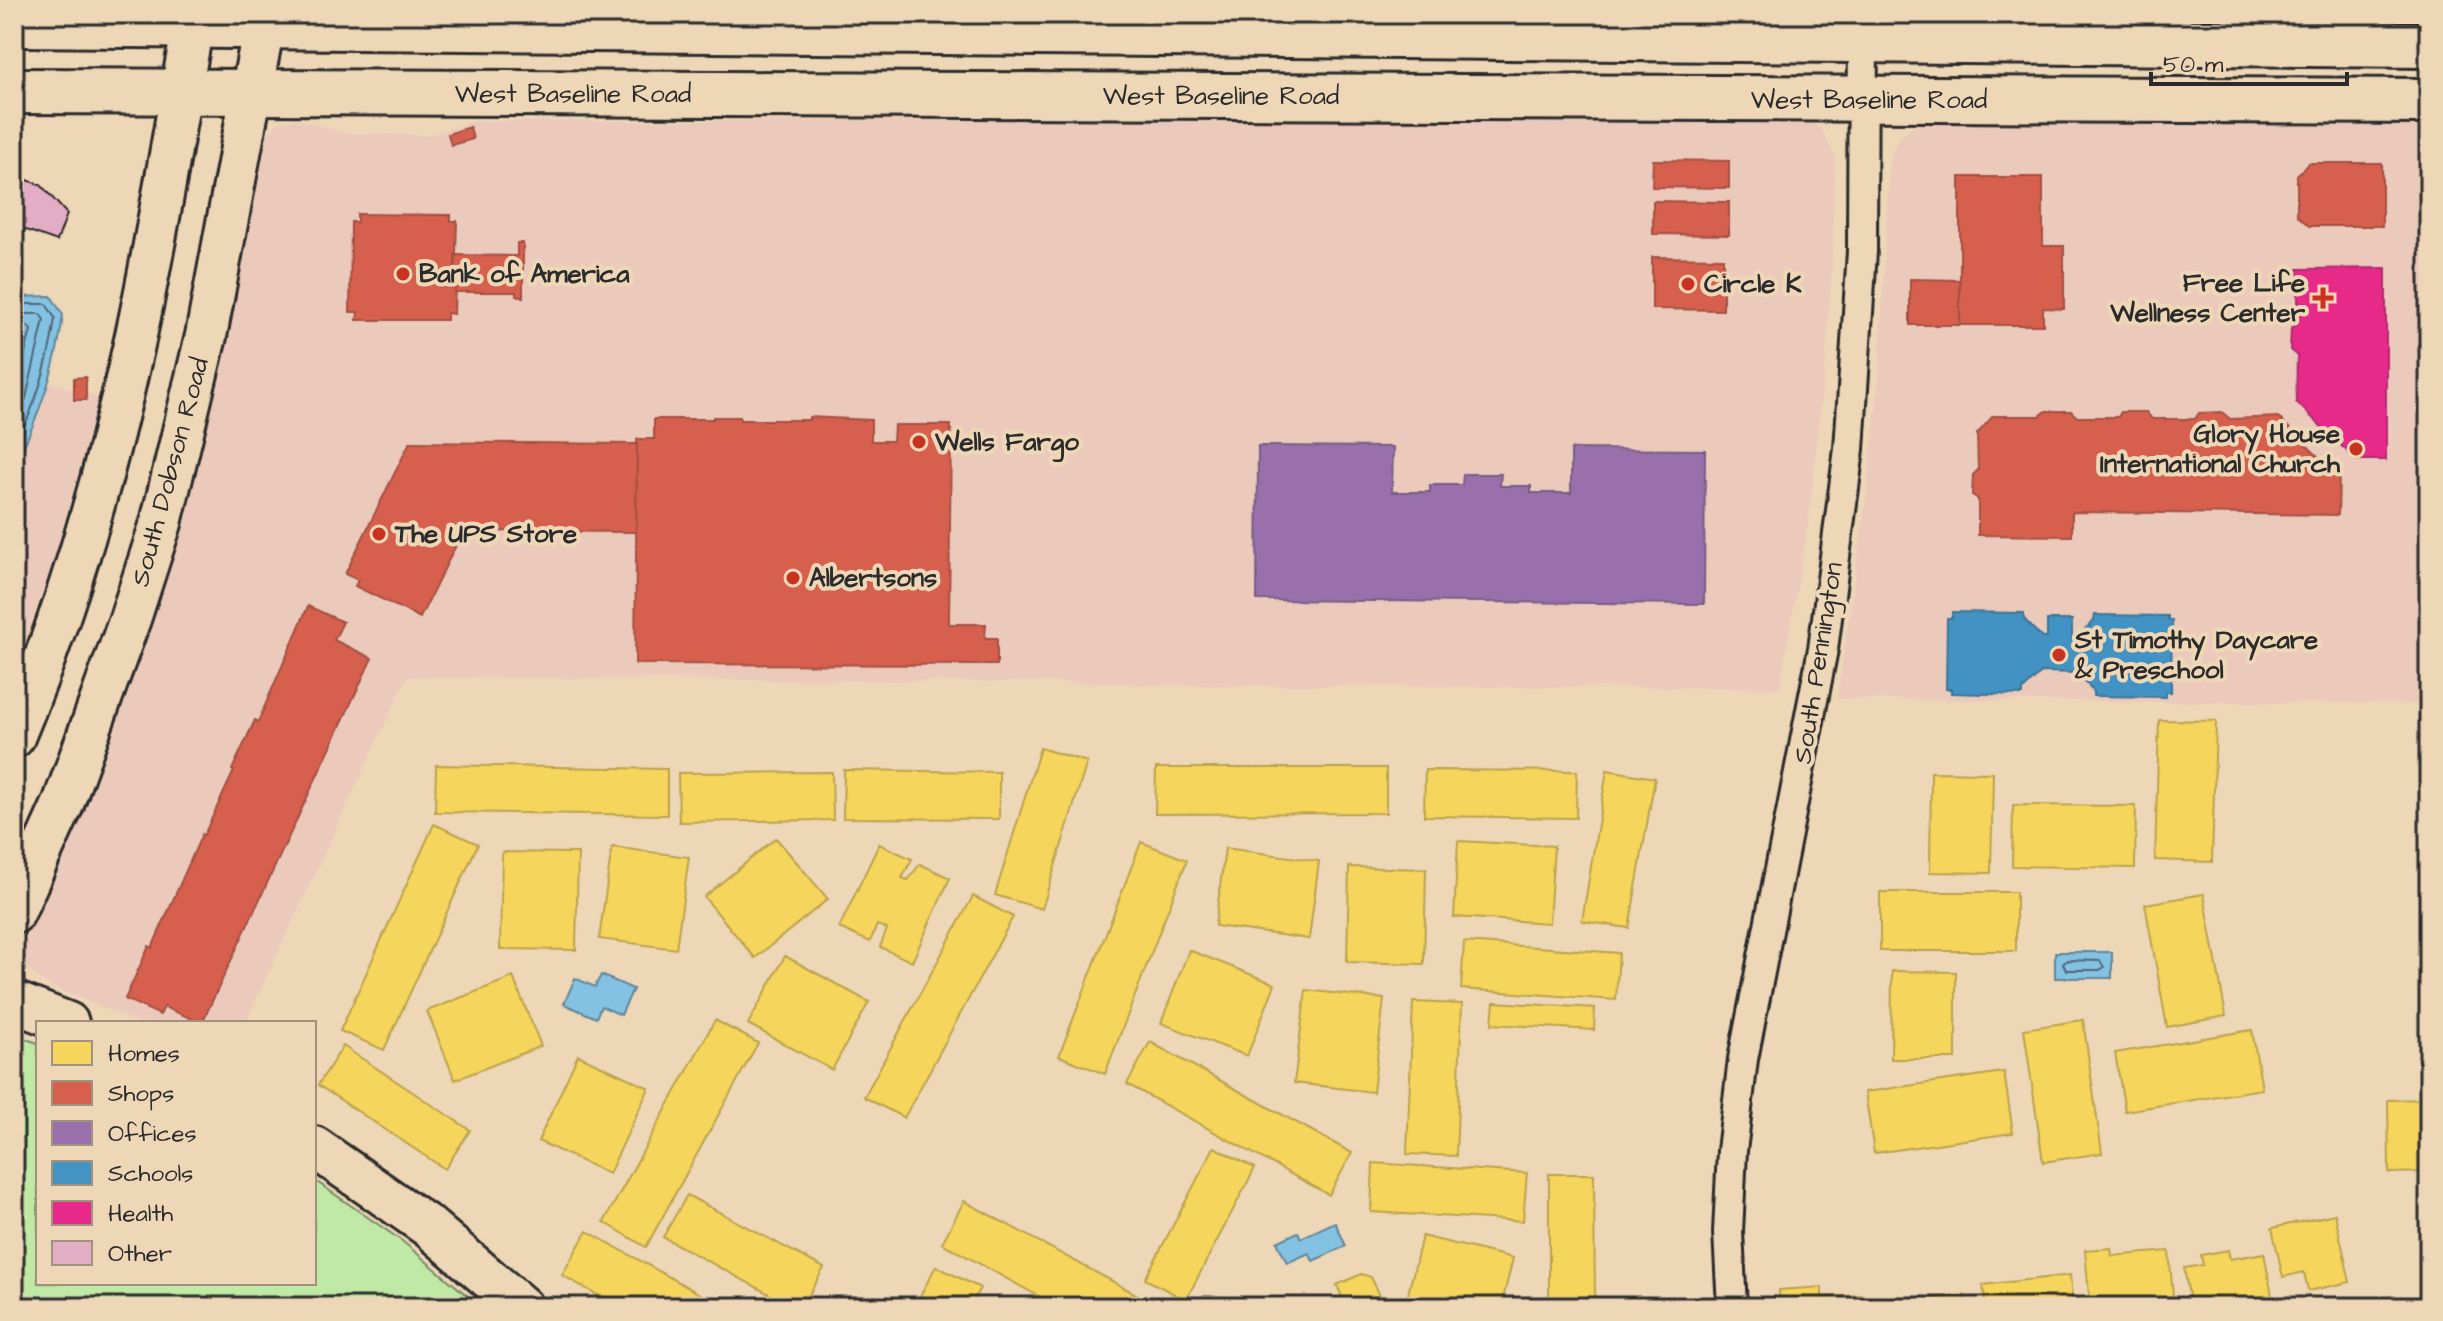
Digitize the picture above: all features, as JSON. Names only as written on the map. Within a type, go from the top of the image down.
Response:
[{"type":"main road","points":[[14,737],[45,659],[75,569],[134,347],[194,19]]},
{"type":"main road","points":[[14,24],[194,19],[1863,28],[2429,45]]},
{"type":"main road","name":"South Dobson Road","points":[[14,913],[63,804],[161,523],[204,346],[265,20]]},
{"type":"main road","name":"West Baseline Road","points":[[14,91],[2429,101]]},
{"type":"main road","points":[[14,1002],[63,1021]]},
{"type":"main road","points":[[316,1148],[429,1227],[522,1307]]},
{"type":"street","name":"South Pennington","points":[[1732,1307],[1728,1232],[1732,1151],[1743,1059],[1823,649],[1849,449],[1862,251],[1863,28]]},
{"type":"shaded area","points":[[1449,14],[1816,14],[1799,19]]},
{"type":"shaded area","points":[[1905,14],[2429,14],[2429,23],[1929,21],[1910,18]]},
{"type":"shaded area","points":[[297,119],[346,133],[429,135],[473,121],[1792,119],[1810,123],[1821,128],[1835,156],[1832,267],[1808,524],[1780,688],[407,677],[246,1021],[133,1021],[44,983],[27,969],[21,949],[95,777],[174,556],[201,450],[268,133],[280,122]]},
{"type":"shaded area","points":[[1924,123],[2429,124],[2429,704],[1837,699],[1864,515],[1878,390],[1889,164],[1895,144],[1902,135]]},
{"type":"shaded area","points":[[49,382],[99,397],[50,574],[14,666],[14,456],[20,454],[43,405]]},
{"type":"green space","points":[[14,1035],[36,1042],[36,1285],[316,1285],[316,1181],[402,1241],[481,1307],[14,1307]]},
{"type":"water","points":[[51,296],[63,315],[57,352],[35,421],[20,455],[14,456],[14,297]]},
{"type":"water","points":[[2055,952],[2112,952],[2112,978],[2055,978]]},
{"type":"water","points":[[601,975],[633,989],[621,1015],[601,1006],[596,1018],[564,1004],[575,978],[595,987]]},
{"type":"water","points":[[1335,1222],[1346,1246],[1313,1261],[1309,1253],[1287,1263],[1277,1242],[1298,1232],[1301,1238]]},
{"type":"building: Homes","points":[[2159,720],[2216,721],[2212,862],[2155,860]]},
{"type":"building: Homes","points":[[1040,748],[1087,762],[1042,909],[995,895]]},
{"type":"building: Homes","points":[[436,765],[667,769],[667,815],[435,812]]},
{"type":"building: Homes","points":[[1156,768],[1386,768],[1386,813],[1155,814]]},
{"type":"building: Homes","points":[[844,770],[999,772],[999,819],[843,818]]},
{"type":"building: Homes","points":[[1425,770],[1577,771],[1576,818],[1424,816]]},
{"type":"building: Homes","points":[[1607,770],[1655,778],[1629,928],[1582,921]]},
{"type":"building: Homes","points":[[832,772],[833,820],[679,822],[678,773]]},
{"type":"building: Homes","points":[[1931,772],[1993,773],[1991,873],[1930,872]]},
{"type":"building: Homes","points":[[2013,805],[2136,806],[2135,868],[2012,866]]},
{"type":"building: Homes","points":[[434,824],[478,844],[384,1050],[340,1031]]},
{"type":"building: Homes","points":[[776,838],[828,899],[755,958],[704,897]]},
{"type":"building: Homes","points":[[1458,841],[1554,846],[1549,923],[1454,917]]},
{"type":"building: Homes","points":[[1141,842],[1187,860],[1105,1074],[1059,1056]]},
{"type":"building: Homes","points":[[879,844],[912,859],[902,878],[908,880],[920,864],[950,878],[912,962],[880,947],[887,929],[877,925],[870,942],[839,928]]},
{"type":"building: Homes","points":[[612,847],[689,857],[676,949],[599,939]]},
{"type":"building: Homes","points":[[1225,848],[1319,861],[1309,939],[1215,926]]},
{"type":"building: Homes","points":[[502,852],[578,853],[576,950],[500,949]]},
{"type":"building: Homes","points":[[1349,867],[1426,869],[1424,964],[1347,962]]},
{"type":"building: Homes","points":[[1880,892],[2016,892],[2016,951],[1880,951]]},
{"type":"building: Homes","points":[[2204,894],[2226,1016],[2167,1027],[2145,904]]},
{"type":"building: Homes","points":[[973,896],[1013,917],[904,1118],[864,1097]]},
{"type":"building: Homes","points":[[1464,942],[1619,953],[1616,1000],[1461,989]]},
{"type":"building: Homes","points":[[1189,950],[1275,984],[1247,1056],[1161,1023]]},
{"type":"building: Homes","points":[[785,956],[869,1002],[832,1070],[748,1024]]},
{"type":"building: Homes","points":[[1892,971],[1956,972],[1956,1059],[1891,1059]]},
{"type":"building: Homes","points":[[513,977],[541,1046],[455,1080],[427,1011]]},
{"type":"building: Homes","points":[[1306,990],[1384,999],[1373,1092],[1294,1083]]},
{"type":"building: Homes","points":[[1413,1002],[1462,1004],[1456,1156],[1407,1154]]},
{"type":"building: Homes","points":[[1494,1002],[1595,1008],[1594,1030],[1492,1024]]},
{"type":"building: Homes","points":[[715,1020],[758,1043],[646,1247],[604,1222]]},
{"type":"building: Homes","points":[[2083,1020],[2102,1153],[2043,1162],[2024,1029]]},
{"type":"building: Homes","points":[[2252,1030],[2262,1089],[2125,1111],[2115,1053]]},
{"type":"building: Homes","points":[[1150,1042],[1352,1153],[1329,1195],[1127,1084]]},
{"type":"building: Homes","points":[[343,1046],[470,1130],[445,1169],[318,1085]]},
{"type":"building: Homes","points":[[578,1055],[649,1088],[609,1174],[538,1141]]},
{"type":"building: Homes","points":[[2004,1072],[2013,1133],[1874,1153],[1865,1092]]},
{"type":"building: Homes","points":[[2429,1099],[2429,1172],[2389,1173],[2388,1100]]},
{"type":"building: Homes","points":[[1214,1147],[1255,1168],[1186,1300],[1145,1279]]},
{"type":"building: Homes","points":[[1373,1163],[1527,1173],[1523,1221],[1371,1212]]},
{"type":"building: Homes","points":[[1549,1174],[1594,1174],[1595,1307],[1549,1307]]},
{"type":"building: Homes","points":[[687,1195],[824,1268],[802,1307],[793,1307],[663,1237]]},
{"type":"building: Homes","points":[[964,1201],[1160,1307],[1058,1307],[942,1243]]},
{"type":"building: Homes","points":[[2335,1214],[2350,1282],[2308,1291],[2304,1272],[2283,1277],[2272,1228]]},
{"type":"building: Homes","points":[[587,1231],[723,1307],[619,1307],[562,1275]]},
{"type":"building: Homes","points":[[1422,1236],[1513,1258],[1501,1307],[1405,1307]]},
{"type":"building: Homes","points":[[2111,1248],[2112,1256],[2169,1251],[2174,1307],[2090,1307],[2085,1250]]},
{"type":"building: Homes","points":[[2228,1250],[2230,1259],[2264,1253],[2272,1296],[2212,1307],[2191,1307],[2184,1268],[2203,1265],[2201,1255]]},
{"type":"building: Homes","points":[[936,1266],[980,1288],[970,1307],[914,1307]]},
{"type":"building: Homes","points":[[1361,1274],[1371,1277],[1383,1302],[1377,1304],[1378,1307],[1346,1307],[1337,1285]]},
{"type":"building: Homes","points":[[2070,1275],[2073,1307],[1986,1307],[1983,1285]]},
{"type":"building: Homes","points":[[1822,1287],[1822,1297],[1863,1295],[1864,1307],[1780,1307],[1779,1290]]},
{"type":"building: Homes","points":[[1964,1295],[1965,1307],[1884,1307],[1883,1303]]},
{"type":"building: Shops","points":[[470,127],[473,139],[451,145],[448,134]]},
{"type":"building: Shops","points":[[1653,160],[1729,161],[1729,188],[1652,187]]},
{"type":"building: Shops","points":[[2309,163],[2382,163],[2382,226],[2309,226],[2297,215],[2297,175]]},
{"type":"building: Shops","points":[[1960,177],[2043,177],[2043,246],[2064,246],[2064,309],[2043,308],[2043,325],[1960,325]]},
{"type":"building: Shops","name":"Circle K","points":[[1653,201],[1729,202],[1729,235],[1653,234]]},
{"type":"building: Shops","name":"Bank of America","points":[[357,214],[451,215],[451,221],[457,221],[454,314],[447,313],[447,320],[357,320],[358,312],[350,312],[351,222],[357,222]]},
{"type":"building: Shops","points":[[517,243],[523,243],[523,297],[516,296],[516,292],[455,292],[455,255],[517,256]]},
{"type":"building: Shops","name":"Circle K","points":[[1652,257],[1723,258],[1723,310],[1652,309]]},
{"type":"building: Shops","points":[[1910,279],[1960,280],[1960,325],[1910,325]]},
{"type":"building: Shops","points":[[86,377],[86,400],[74,400],[74,378]]},
{"type":"building: Shops","points":[[2046,411],[2071,411],[2077,417],[2118,417],[2121,412],[2146,412],[2152,419],[2195,419],[2199,413],[2222,412],[2230,419],[2278,417],[2339,477],[2338,515],[2072,512],[2072,536],[1978,535],[1978,499],[1972,495],[1973,475],[1978,470],[1977,434],[1993,416],[2040,416]]},
{"type":"building: Shops","name":"Albertsons","points":[[740,417],[740,420],[809,420],[809,417],[871,420],[871,441],[893,441],[894,425],[951,425],[949,624],[986,624],[985,638],[997,638],[997,665],[635,664],[637,439],[654,439],[654,419]]},
{"type":"building: Shops","points":[[410,442],[637,444],[636,532],[463,531],[420,618],[355,586],[358,580],[345,574]]},
{"type":"building: Shops","points":[[308,606],[343,622],[334,640],[372,658],[203,1021],[164,1007],[160,1015],[125,999],[149,946],[152,948],[255,720],[258,722]]},
{"type":"building: Offices","points":[[1258,446],[1393,447],[1392,492],[1430,492],[1430,485],[1462,485],[1463,474],[1501,474],[1500,486],[1531,486],[1531,493],[1571,493],[1571,449],[1705,450],[1704,604],[1257,600]]},
{"type":"building: Schools","name":"St Timothy Daycare & Preschool","points":[[1952,612],[2024,613],[2024,619],[2042,638],[2047,638],[2047,620],[2072,620],[2072,637],[2077,637],[2094,621],[2095,615],[2168,616],[2168,620],[2172,620],[2171,692],[2166,692],[2166,697],[2093,696],[2093,690],[2076,673],[2042,672],[2023,690],[2023,695],[1951,693],[1951,689],[1946,689],[1947,618],[1952,618]]},
{"type":"building: Health","points":[[2386,268],[2386,460],[2356,460],[2296,402],[2297,356],[2290,350],[2291,328],[2298,323],[2298,269]]},
{"type":"building: Other","points":[[14,175],[41,185],[67,214],[57,241],[15,226],[23,205],[14,202]]},
{"type":"place","name":"Bank of America","points":[[403,274]]},
{"type":"place","name":"Circle K","points":[[1688,284]]},
{"type":"place","name":"Free Life Wellness Center","points":[[2323,298]]},
{"type":"place","name":"Wells Fargo","points":[[919,442]]},
{"type":"place","name":"Glory House International Church","points":[[2356,449]]},
{"type":"place","name":"The UPS Store","points":[[379,534]]},
{"type":"place","name":"Albertsons","points":[[793,578]]},
{"type":"place","name":"St Timothy Daycare & Preschool","points":[[2059,655]]}]
